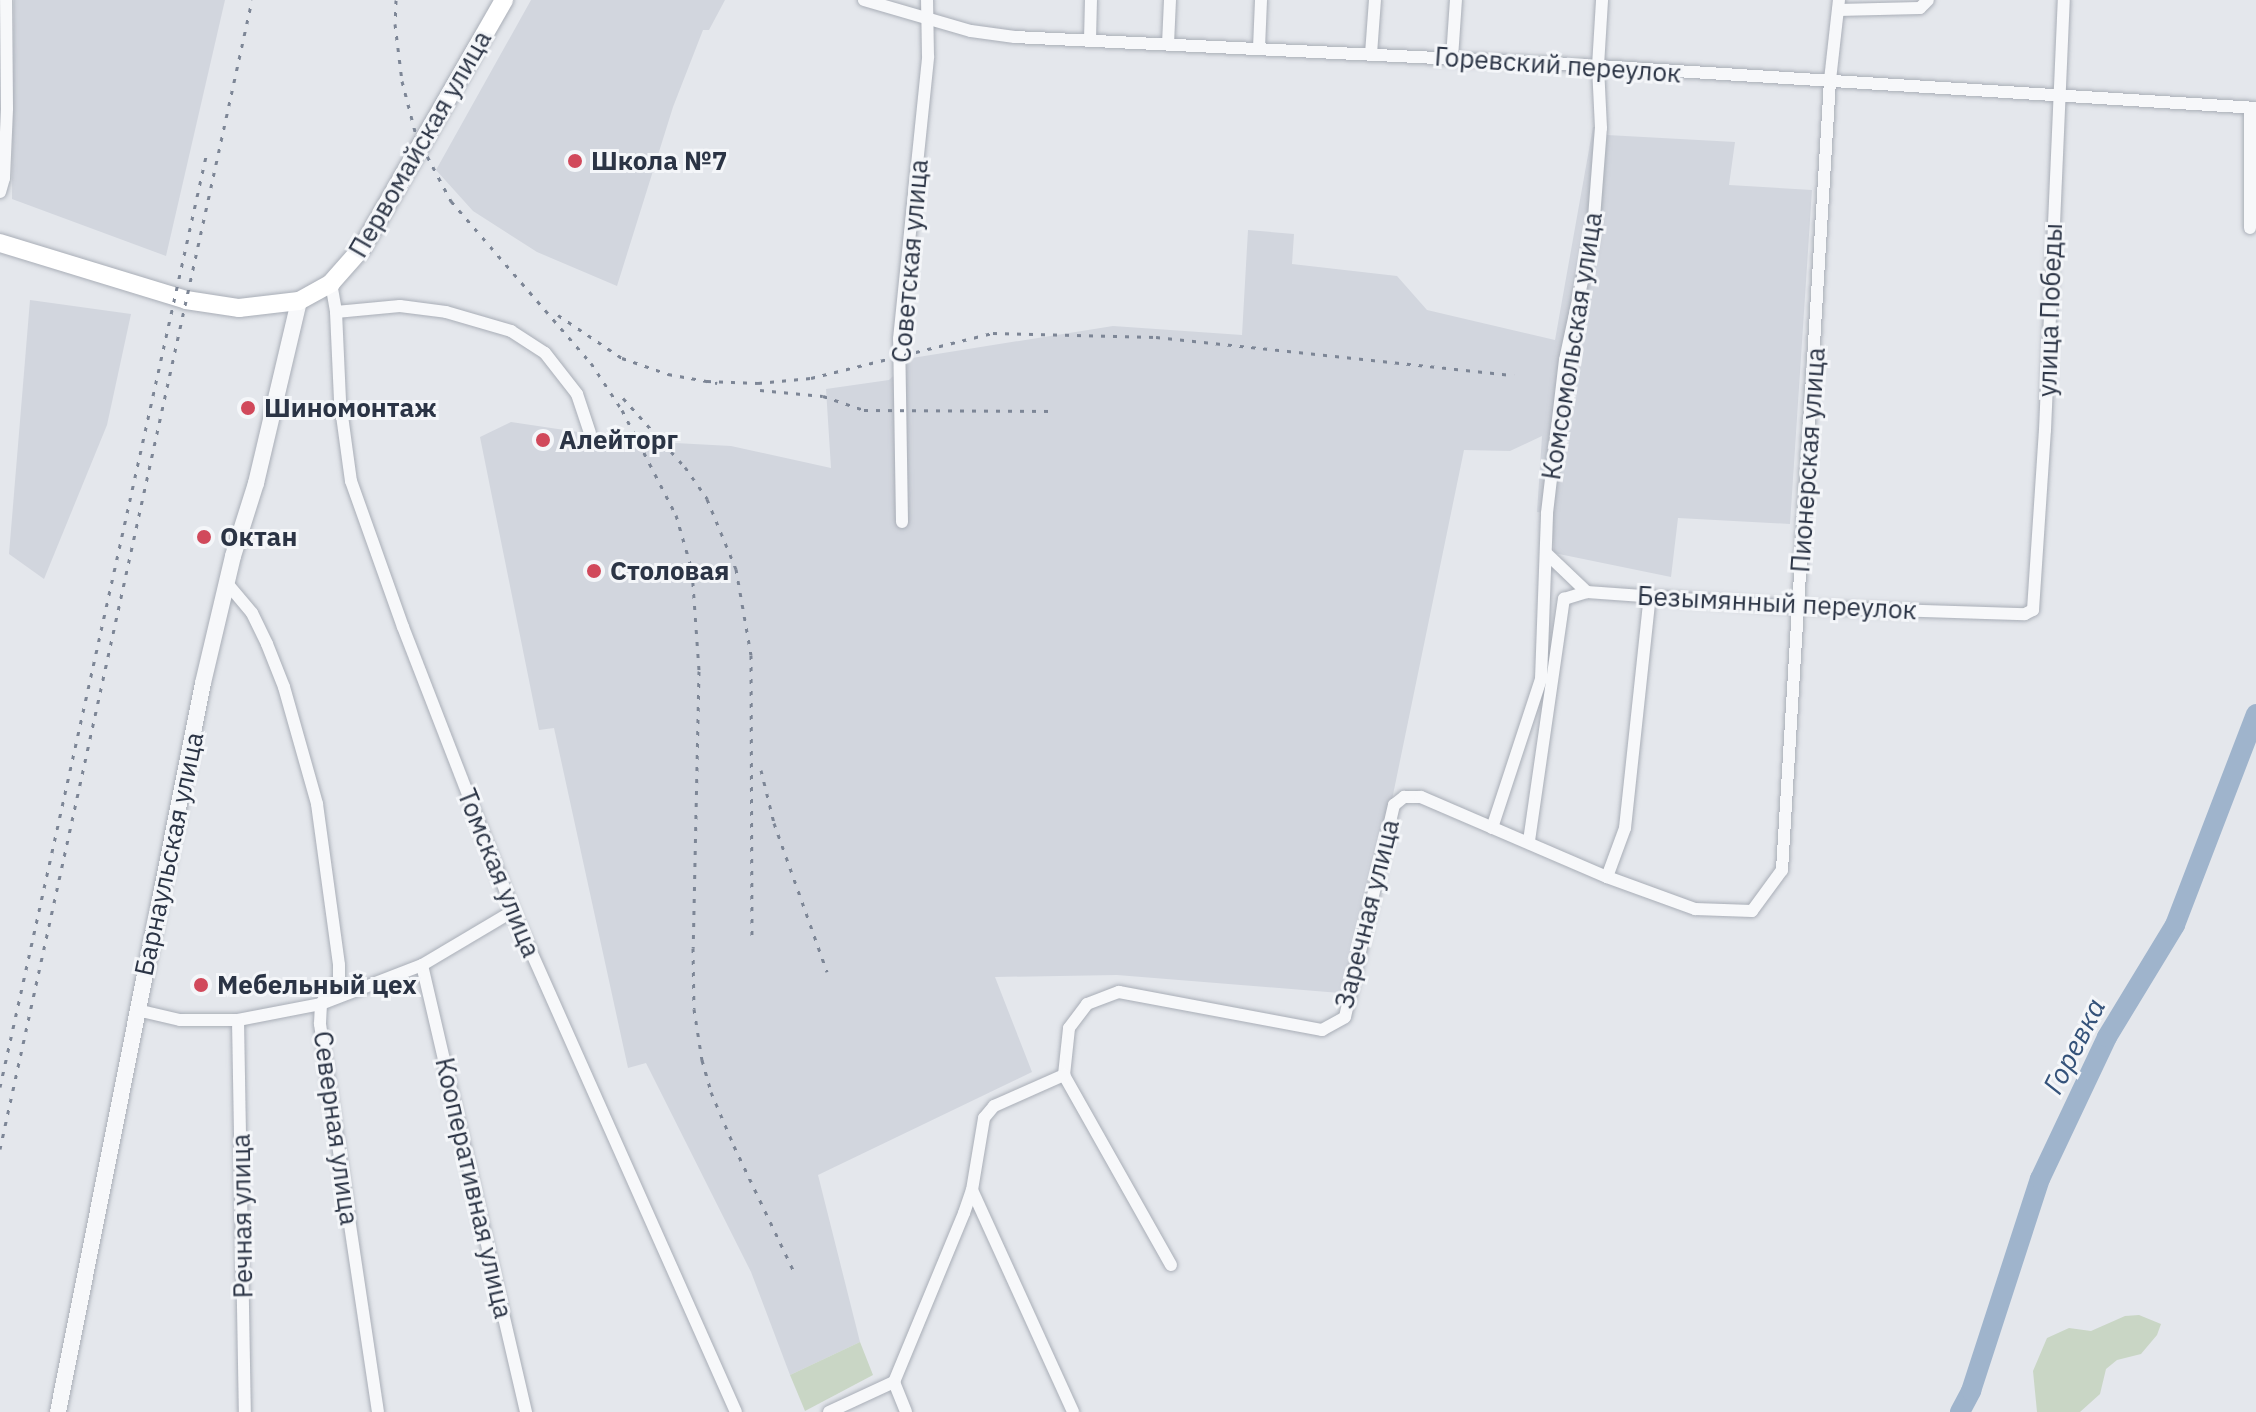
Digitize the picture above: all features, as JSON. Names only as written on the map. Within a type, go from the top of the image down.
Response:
[{"type":"main road","name":"Первомайская улица","points":[[299,301],[331,283],[362,248],[504,0]]},
{"type":"main road","points":[[0,243],[186,300],[239,308],[299,301]]},
{"type":"street","points":[[0,192],[6,122],[6,0]]},
{"type":"street","name":"Горевский переулок","points":[[864,0],[971,31],[1598,66],[1667,73],[1830,80],[2058,98],[2253,108]]},
{"type":"street","name":"Советская улица","points":[[902,522],[899,339],[922,129],[927,0]]},
{"type":"street","points":[[1090,40],[1091,0]]},
{"type":"street","points":[[1168,44],[1170,0]]},
{"type":"street","points":[[1259,48],[1261,0]]},
{"type":"street","points":[[1371,54],[1375,0]]},
{"type":"street","points":[[1452,58],[1456,0]]},
{"type":"street","name":"Комсомольская улица","points":[[1492,828],[1541,679],[1547,513],[1565,360],[1593,231],[1601,128],[1598,66],[1602,0]]},
{"type":"street","points":[[1838,5],[1920,8],[1928,0]]},
{"type":"street","name":"улица Победы","points":[[2025,614],[2033,610],[2036,601],[2064,0]]},
{"type":"street","name":"Пионерская улица","points":[[1752,911],[1782,870],[1830,80],[1838,5]]},
{"type":"street","points":[[2250,228],[2253,108]]},
{"type":"street","name":"Первомайская улица","points":[[331,283],[336,312]]},
{"type":"street","name":"Барнаульская улица","points":[[58,1412],[226,582],[256,483],[299,301]]},
{"type":"street","points":[[336,312],[400,306],[446,312],[511,331],[545,353],[577,394],[590,433]]},
{"type":"street","name":"Томская улица","points":[[336,312],[340,401],[351,481],[513,911],[736,1412]]},
{"type":"street","points":[[1529,841],[1564,599],[1587,592],[1546,553]]},
{"type":"street","name":"Северная улица","points":[[226,582],[252,613],[267,644],[284,687],[317,804],[339,965],[339,979],[321,1004],[320,1024],[378,1412]]},
{"type":"street","name":"Безымянный переулок","points":[[1587,592],[1798,607],[2025,614]]},
{"type":"street","points":[[1607,877],[1625,828],[1650,595]]},
{"type":"street","name":"Заречная улица","points":[[1064,1075],[1069,1028],[1087,1004],[1119,992],[1322,1030],[1345,1017],[1394,805],[1404,797],[1421,797],[1607,877],[1695,909],[1752,911]]},
{"type":"street","points":[[137,1010],[180,1020],[238,1020],[321,1004],[422,965],[513,911]]},
{"type":"street","name":"Кооперативная улица","points":[[422,965],[526,1412]]},
{"type":"street","name":"Речная улица","points":[[238,1020],[245,1412]]},
{"type":"street","points":[[829,1412],[894,1382],[931,1300],[972,1190],[984,1118],[994,1106],[1064,1075],[1171,1265]]},
{"type":"street","points":[[972,1190],[1073,1412]]},
{"type":"street","points":[[894,1382],[906,1412]]},
{"type":"shaded area","points":[[14,0],[225,0],[166,256],[12,199]]},
{"type":"shaded area","points":[[531,0],[725,0],[709,30],[703,30],[673,107],[617,286],[537,252],[473,211],[436,170]]},
{"type":"shaded area","points":[[1593,127],[1606,128],[1607,135],[1735,142],[1729,185],[1812,190],[1790,524],[1678,518],[1671,577],[1554,553],[1552,514],[1537,512],[1542,436],[1510,451],[1464,450],[1352,994],[1117,975],[995,977],[1032,1072],[818,1175],[860,1342],[790,1375],[751,1272],[646,1063],[628,1068],[554,728],[539,730],[480,437],[511,422],[638,441],[731,446],[831,468],[826,389],[889,380],[912,358],[1113,326],[1242,335],[1248,230],[1294,234],[1292,264],[1397,276],[1427,310],[1555,340]]},
{"type":"shaded area","points":[[30,300],[131,314],[107,425],[44,579],[9,554]]},
{"type":"green space","points":[[2139,1315],[2161,1324],[2157,1335],[2141,1354],[2117,1360],[2106,1369],[2100,1394],[2080,1412],[2037,1412],[2033,1371],[2047,1338],[2069,1328],[2091,1331],[2125,1316]]},
{"type":"green space","points":[[860,1342],[873,1375],[805,1411],[790,1375]]},
{"type":"waterway","name":"Горевка","points":[[1960,1412],[1971,1391],[2040,1179],[2107,1037],[2175,925],[2256,714]]},
{"type":"railway","points":[[0,1149],[252,0]]},
{"type":"railway","points":[[396,0],[395,24],[402,81],[416,135],[451,201],[591,363],[622,410],[676,515],[692,570],[699,671],[694,1009],[711,1092],[795,1274]]},
{"type":"railway","points":[[0,1087],[206,156]]},
{"type":"railway","points":[[558,315],[622,358],[668,374],[717,383]]},
{"type":"railway","points":[[707,381],[758,383],[811,378],[993,333],[1156,337],[1514,375]]},
{"type":"railway","points":[[760,390],[823,396],[864,410],[1055,411]]},
{"type":"railway","points":[[623,398],[685,467],[707,499],[736,569],[751,655],[752,938]]},
{"type":"railway","points":[[761,770],[774,823],[827,972]]},
{"type":"place","name":"Школа №7","points":[[575,161]]},
{"type":"place","name":"Шиномонтаж","points":[[248,408]]},
{"type":"place","name":"Алейторг","points":[[543,440]]},
{"type":"place","name":"Октан","points":[[204,537]]},
{"type":"place","name":"Столовая","points":[[594,571]]},
{"type":"place","name":"Мебельный цех","points":[[201,985]]}]
